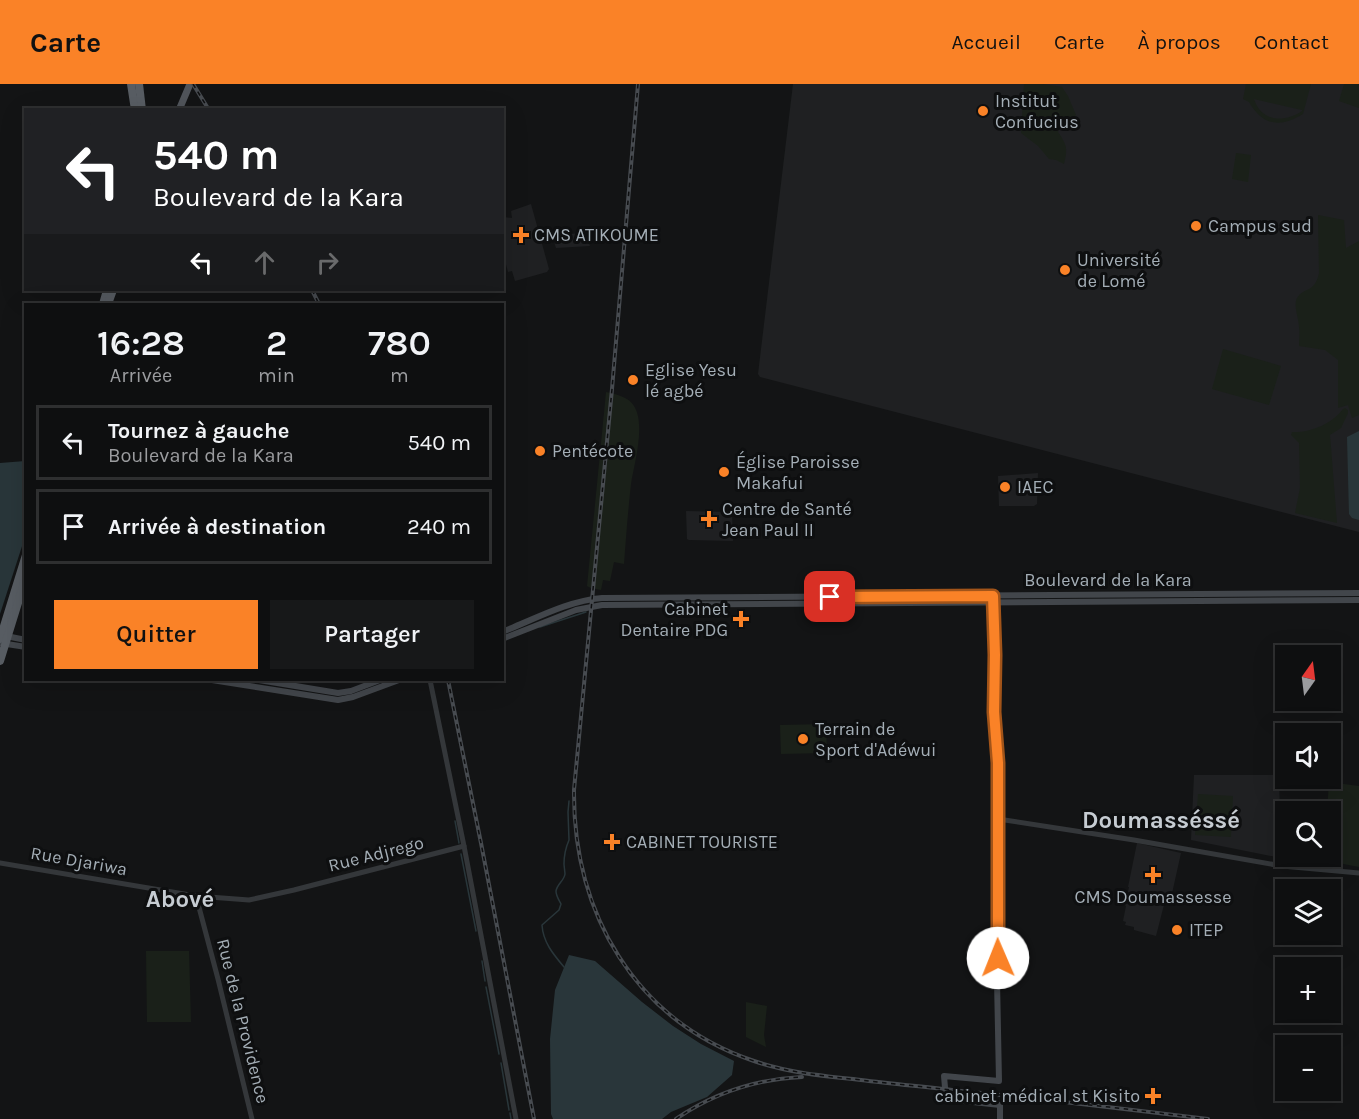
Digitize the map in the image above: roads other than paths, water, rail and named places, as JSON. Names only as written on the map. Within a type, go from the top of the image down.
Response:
[{"type":"highway","points":[[131,84],[135,108]]},
{"type":"highway","points":[[139,84],[142,108]]},
{"type":"highway","points":[[0,661],[3,639],[24,562]]},
{"type":"highway","points":[[3,639],[24,583]]},
{"type":"main road","points":[[178,108],[190,84]]},
{"type":"main road","name":"Boulevard de la Kara","points":[[504,631],[564,606],[584,604],[993,600],[1359,593]]},
{"type":"main road","points":[[993,600],[994,712],[998,763],[999,1081],[944,1076],[946,1099],[1000,1105],[1000,1119]]},
{"type":"main road","name":"Boulevard de la Kara","points":[[993,600],[1359,600]]},
{"type":"main road","name":"Boulevard de la Kara","points":[[504,638],[584,604]]},
{"type":"main road","points":[[3,639],[24,640]]},
{"type":"main road","points":[[3,639],[24,646]]},
{"type":"main road","points":[[218,681],[338,700],[353,698],[396,681]]},
{"type":"main road","points":[[265,681],[342,693],[377,681]]},
{"type":"street","points":[[430,681],[516,1119]]},
{"type":"street","points":[[998,819],[1282,866],[1359,873]]},
{"type":"street","name":"Rue Adjrego","points":[[294,890],[464,846]]},
{"type":"street","name":"Rue Djariwa","points":[[0,863],[196,896],[249,900],[294,890]]},
{"type":"street","name":"Rue de la Providence","points":[[196,896],[252,1119]]},
{"type":"waterway","points":[[540,627],[586,612]]},
{"type":"waterway","points":[[564,967],[546,942],[542,925],[559,910],[561,904],[556,891],[565,874],[564,858],[569,840],[569,801]]},
{"type":"waterway","points":[[455,821],[459,843]]},
{"type":"waterway","points":[[461,854],[476,931]]},
{"type":"waterway","points":[[482,961],[485,981]]},
{"type":"waterway","points":[[486,987],[499,1054]]},
{"type":"waterway","points":[[501,1063],[509,1110]]},
{"type":"waterway","points":[[510,1113],[511,1119]]},
{"type":"railway","points":[[193,84],[208,108]]},
{"type":"railway","points":[[638,84],[574,790],[577,835],[585,879],[599,919],[619,957],[644,990],[676,1019],[712,1043],[767,1065],[821,1075],[1208,1119]]},
{"type":"railway","points":[[312,291],[318,303]]},
{"type":"railway","points":[[448,681],[534,1119]]},
{"type":"railway","points":[[676,1119],[705,1102],[736,1089],[752,1084],[802,1077]]},
{"type":"place","name":"Institut Confucius","points":[[983,111]]},
{"type":"place","name":"Campus sud","points":[[1196,226]]},
{"type":"place","name":"CMS ATIKOUME","points":[[521,235]]},
{"type":"place","name":"Université de Lomé","points":[[1065,270]]},
{"type":"place","name":"Eglise Yesu lé agbé","points":[[633,380]]},
{"type":"place","name":"Pentécote","points":[[540,451]]},
{"type":"place","name":"Église Paroisse Makafui","points":[[724,472]]},
{"type":"place","name":"IAEC","points":[[1005,487]]},
{"type":"place","name":"Centre de Santé Jean Paul II","points":[[709,519]]},
{"type":"place","name":"Cabinet Dentaire PDG","points":[[741,619]]},
{"type":"place","name":"Terrain de Sport d'Adéwui","points":[[803,739]]},
{"type":"place","name":"CABINET TOURISTE","points":[[612,842]]},
{"type":"place","name":"CMS Doumassesse","points":[[1153,875]]},
{"type":"place","name":"ITEP","points":[[1177,930]]},
{"type":"place","name":"cabinet médical st Kisito","points":[[1153,1096]]},
{"type":"district","name":"Doumasséssé","points":[[1161,820]]},
{"type":"district","name":"Abové","points":[[180,899]]}]
